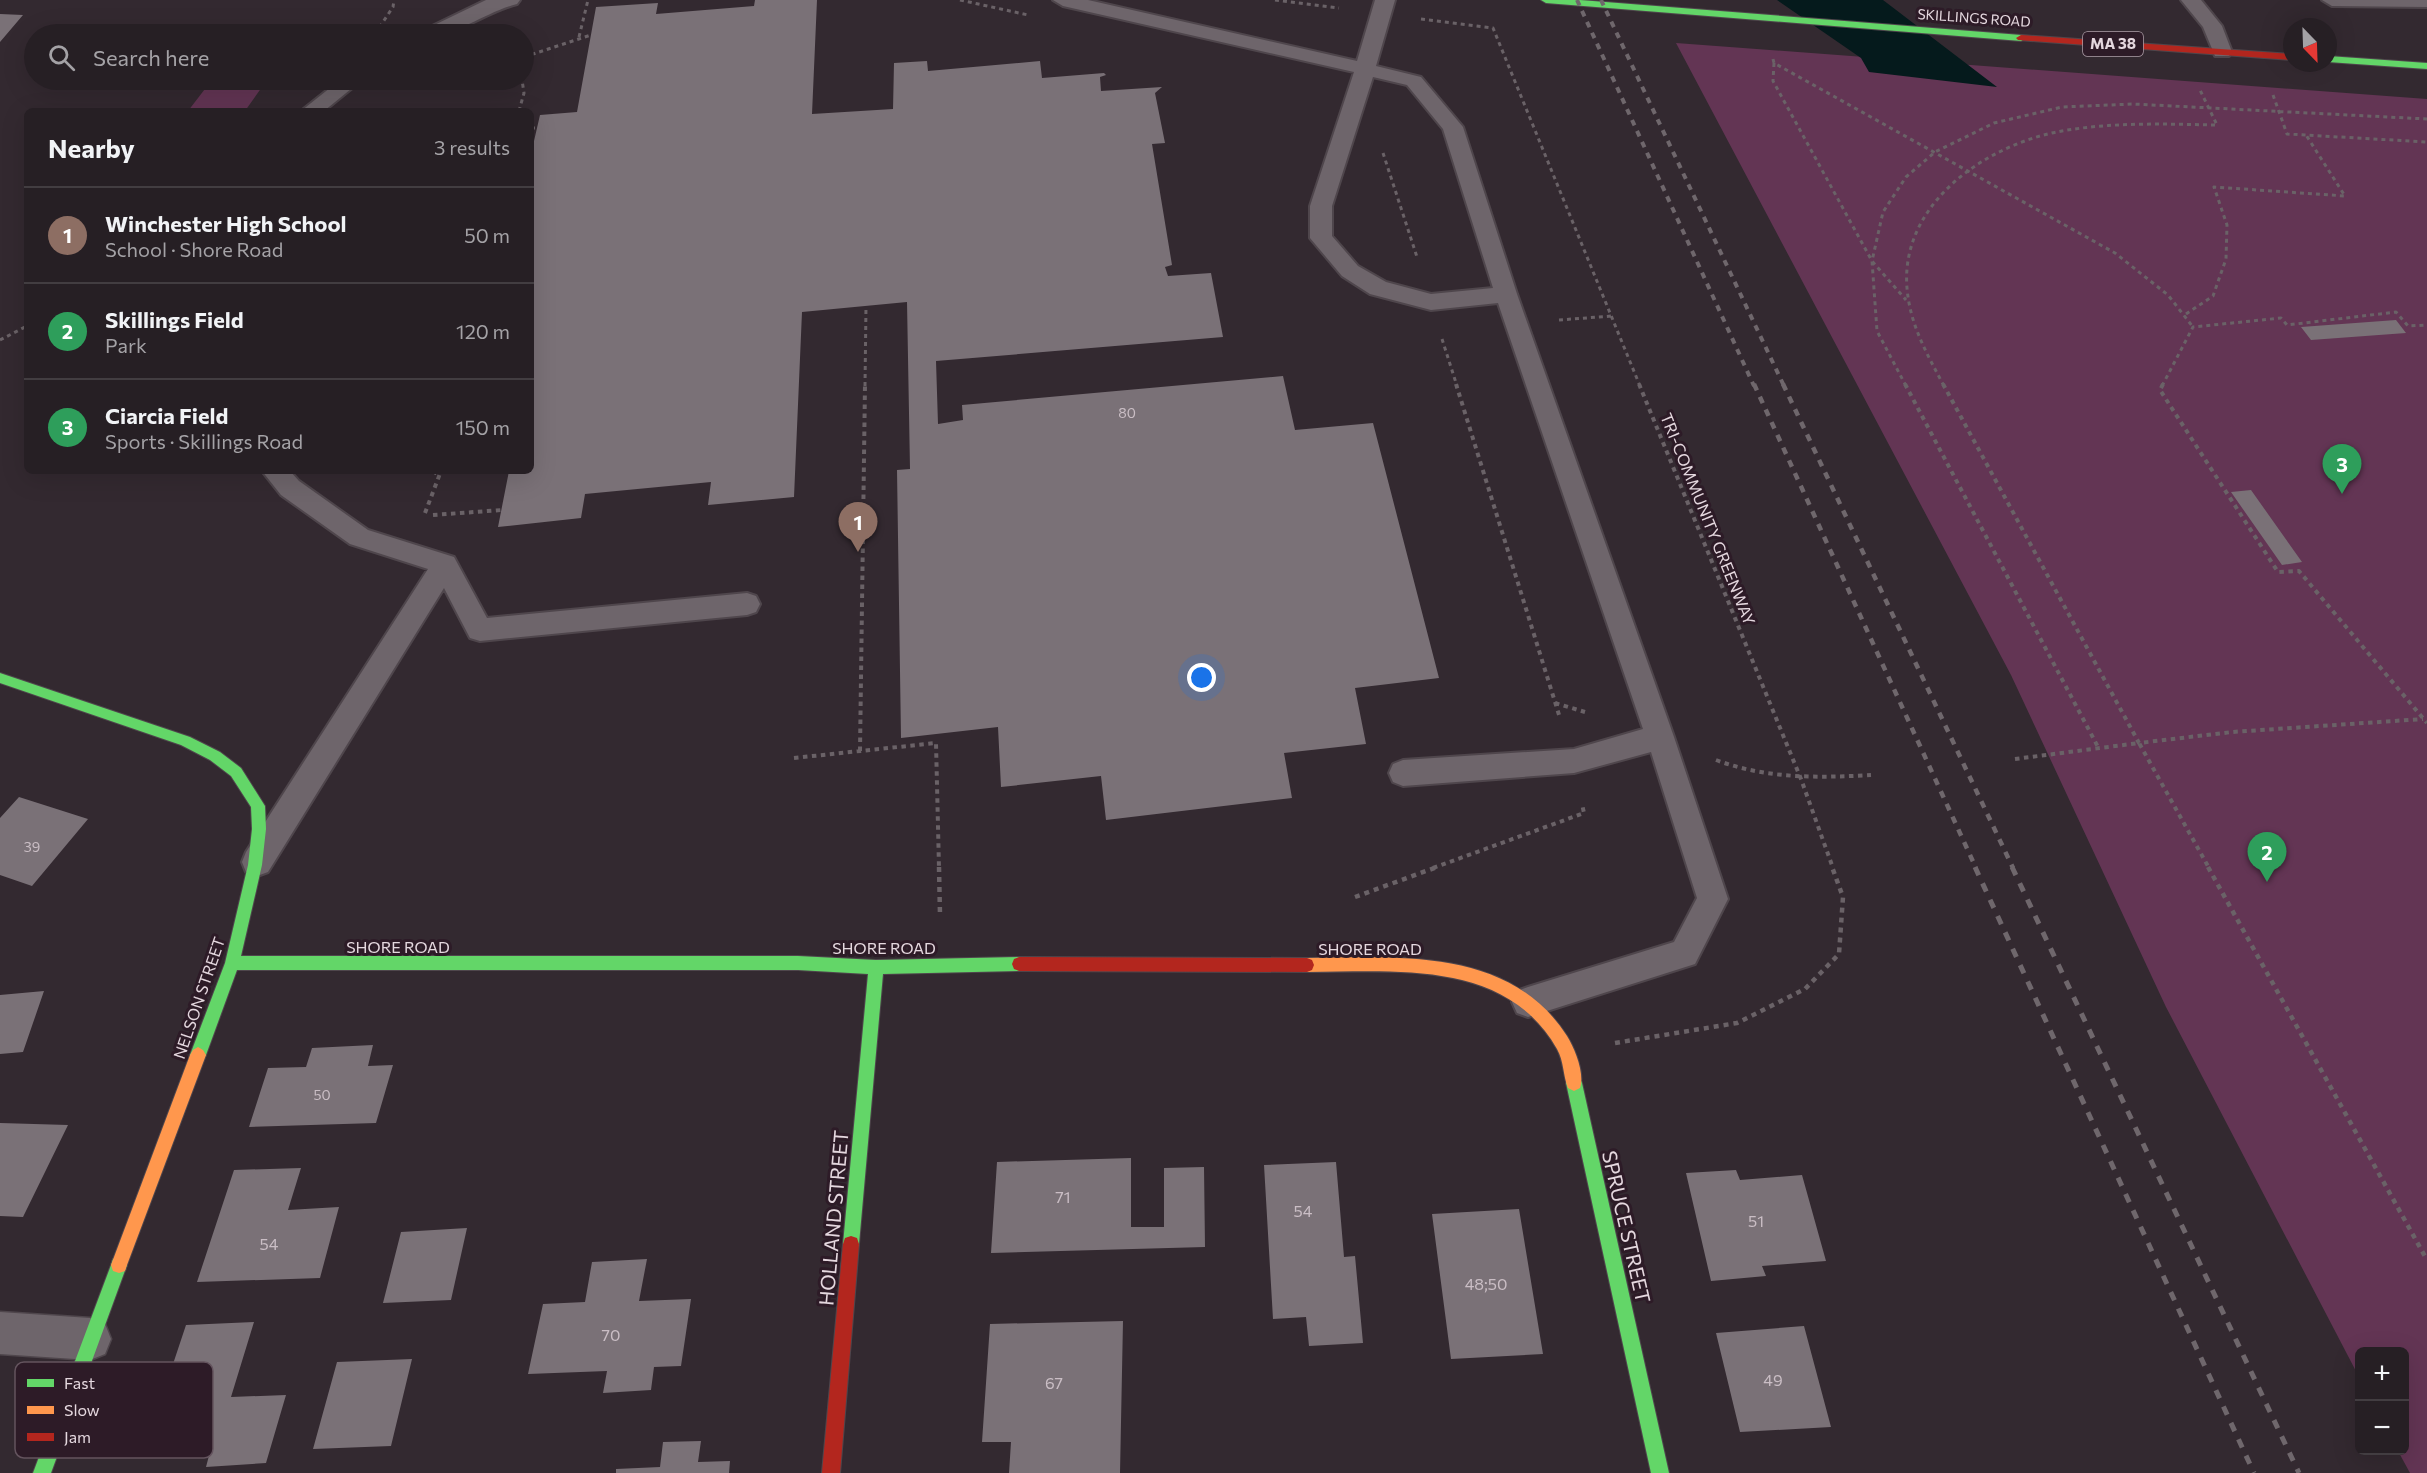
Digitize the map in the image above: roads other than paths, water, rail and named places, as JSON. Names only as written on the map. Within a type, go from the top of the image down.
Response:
[{"type":"street","name":"SKILLINGS ROAD","points":[[1546,0],[1798,22],[2283,56]]},
{"type":"street","points":[[2337,61],[2427,66]]},
{"type":"street","name":"NELSON STREET","points":[[0,678],[185,741],[215,756],[236,772],[258,806],[259,829],[255,865],[232,963],[82,1362]]},
{"type":"street","name":"SHORE ROAD","points":[[232,963],[798,963],[876,967],[941,964],[1430,966],[1456,970],[1482,979],[1528,1002]]},
{"type":"street","name":"HOLLAND STREET","points":[[831,1473],[876,967]]},
{"type":"street","name":"SPRUCE STREET","points":[[1528,1002],[1544,1018],[1566,1050],[1660,1473]]},
{"type":"street","points":[[0,1333],[90,1339]]},
{"type":"street","name":"NELSON STREET","points":[[42,1473],[47,1458]]},
{"type":"lane","points":[[452,24],[493,4],[510,0]]},
{"type":"lane","points":[[1063,0],[1414,81],[1453,128],[1506,294],[1660,737],[1713,899],[1684,954],[1528,1002]]},
{"type":"lane","points":[[2192,0],[2212,26],[2222,52]]},
{"type":"lane","points":[[2332,0],[2427,1]]},
{"type":"lane","points":[[1383,7],[1321,206],[1321,238],[1350,271],[1378,288],[1431,302],[1506,294]]},
{"type":"lane","points":[[315,108],[339,90]]},
{"type":"lane","points":[[278,474],[290,488],[359,537],[445,564],[480,630],[747,604]]},
{"type":"lane","points":[[255,865],[445,564]]},
{"type":"lane","points":[[1403,773],[1574,761],[1660,737]]},
{"type":"water","points":[[1777,0],[1883,0],[1997,87],[1869,72],[1861,58]]},
{"type":"railway","points":[[1577,0],[1754,386]]},
{"type":"railway","points":[[1601,0],[1784,386]]},
{"type":"railway","points":[[1754,384],[1976,868]]},
{"type":"railway","points":[[1783,384],[2013,868]]},
{"type":"railway","points":[[1975,867],[2254,1473]]},
{"type":"railway","points":[[2012,867],[2299,1473]]},
{"type":"place","name":"Ciarcia Field","points":[[2342,494]]},
{"type":"place","name":"Winchester High School","points":[[858,552]]},
{"type":"place","name":"Skillings Field","points":[[2267,882]]}]
